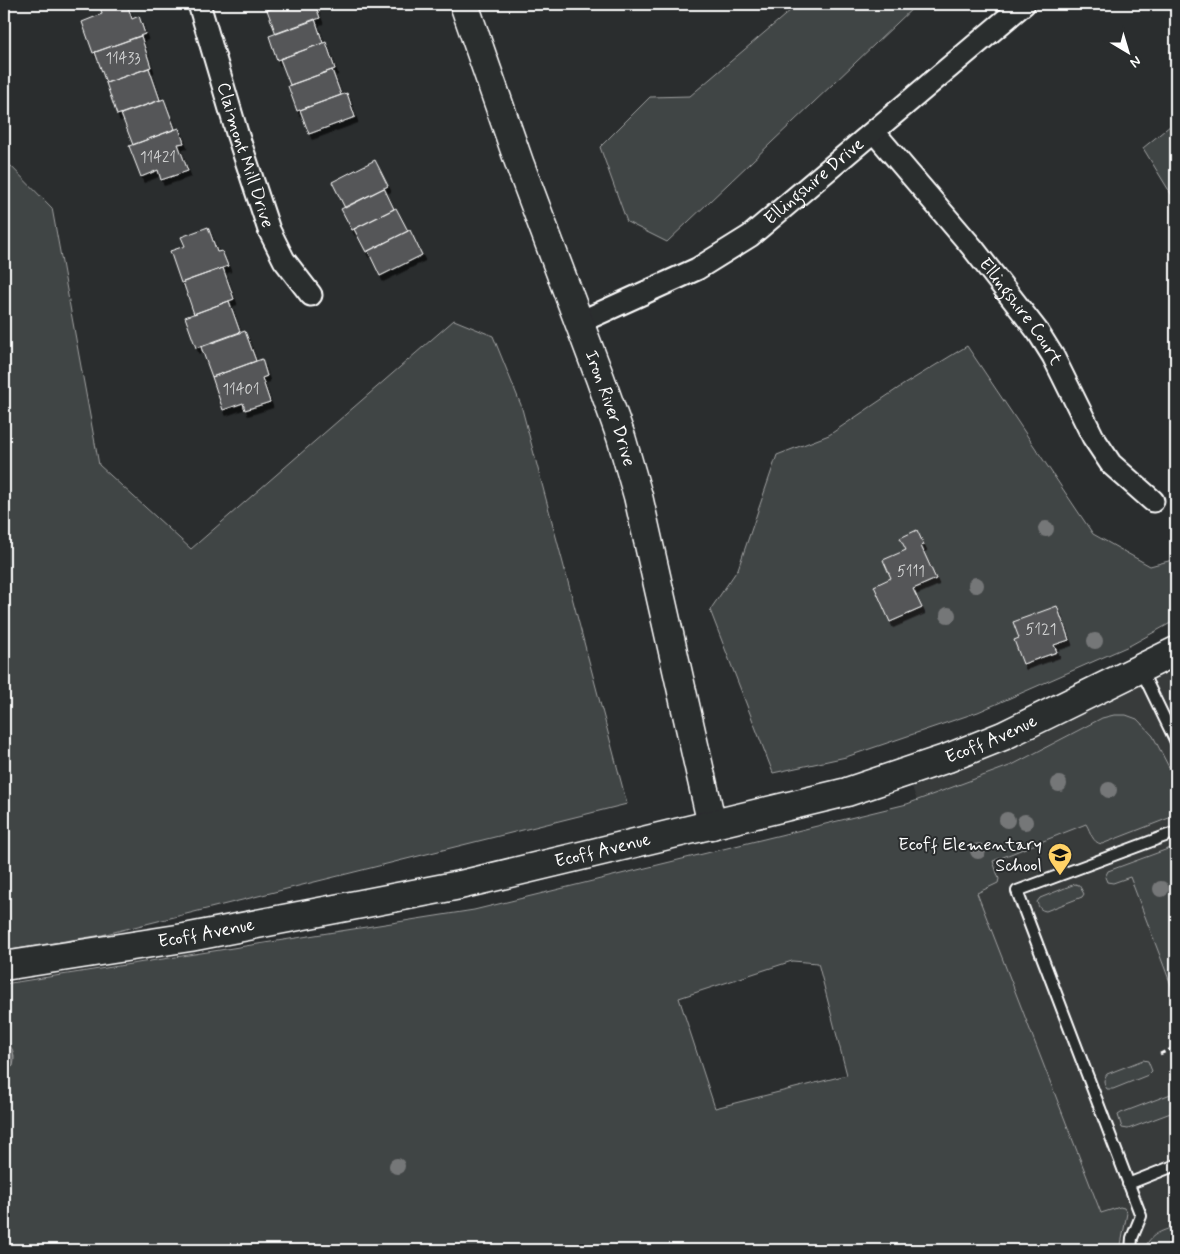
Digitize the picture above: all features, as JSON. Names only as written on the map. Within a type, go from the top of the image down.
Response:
[{"type":"street","name":"Claimont Mill Drive","points":[[199,4],[240,143],[269,230],[284,260],[311,295]]},
{"type":"street","name":"Iron River Drive","points":[[464,4],[520,164],[621,437],[638,496],[712,825]]},
{"type":"street","name":"Ellingshire Drive","points":[[580,322],[697,269],[724,254],[750,236],[1024,4]]},
{"type":"street","name":"Ellingshire Court","points":[[874,132],[972,247],[1046,344],[1093,437],[1111,464],[1154,501]]},
{"type":"street","name":"Ecoff Avenue","points":[[4,966],[190,937],[460,885],[847,792],[948,758],[1012,732],[1176,651]]},
{"type":"lane","points":[[1141,669],[1176,742]]},
{"type":"lane","points":[[1130,1250],[1132,1238],[1141,1216],[1017,891],[1176,832]]},
{"type":"lane","points":[[1128,1184],[1176,1165]]},
{"type":"path","points":[[1160,1054],[1176,1047]]},
{"type":"path","points":[[1170,1081],[1176,1078]]},
{"type":"shaded area","points":[[798,4],[917,4],[667,242],[627,222],[600,147],[650,97],[690,96]]},
{"type":"shaded area","points":[[1176,121],[1176,202],[1143,148]]},
{"type":"shaded area","points":[[4,159],[52,208],[99,465],[191,549],[454,320],[493,336],[521,405],[627,804],[102,935],[4,951]]},
{"type":"shaded area","points":[[967,346],[1093,534],[1150,566],[1176,559],[1176,620],[1131,645],[978,712],[846,757],[773,773],[710,610],[738,569],[777,455],[829,435],[903,385]]},
{"type":"shaded area","name":"Ecoff Elementary School","points":[[1176,653],[1176,1250],[1074,1250],[910,781]]},
{"type":"shaded area","points":[[1126,715],[1137,719],[1153,736],[1176,781],[1176,813],[1169,818],[1102,844],[1096,842],[1086,824],[993,861],[999,879],[998,883],[977,893],[1101,1213],[1120,1207],[1124,1208],[1127,1213],[1120,1250],[4,1250],[4,984],[474,910],[907,804],[1012,765],[1102,718]],"holes":[[[792,961],[818,963],[847,1075],[715,1108],[679,998]]]},
{"type":"shaded area","points":[[1176,846],[1176,998],[1130,877],[1113,883],[1107,882],[1105,877],[1108,871]]},
{"type":"shaded area","points":[[1075,884],[1079,885],[1084,894],[1082,897],[1046,911],[1039,907],[1037,902],[1040,898]]},
{"type":"shaded area","points":[[4,1038],[11,1047],[14,1057],[13,1066],[4,1072]]},
{"type":"shaded area","points":[[1143,1060],[1148,1061],[1152,1071],[1148,1075],[1113,1089],[1107,1089],[1104,1082],[1107,1074]]},
{"type":"shaded area","points":[[1176,1092],[1176,1111],[1128,1129],[1122,1128],[1118,1115],[1121,1113]]},
{"type":"shaded area","points":[[1176,1226],[1176,1250],[1144,1250],[1153,1237]]},
{"type":"building","points":[[105,4],[127,4],[132,19],[139,16],[145,34],[93,53],[82,22],[102,14],[100,6]]},
{"type":"building","points":[[286,4],[315,4],[320,18],[276,34],[267,10]]},
{"type":"building","points":[[315,19],[323,43],[277,60],[269,36]]},
{"type":"building","points":[[141,36],[151,67],[106,83],[95,52]]},
{"type":"building","points":[[326,42],[335,69],[290,85],[280,59]]},
{"type":"building","points":[[149,68],[160,100],[117,115],[106,83]]},
{"type":"building","points":[[332,70],[341,95],[297,111],[288,86]]},
{"type":"building","points":[[347,93],[355,117],[309,134],[300,110]]},
{"type":"building","points":[[164,99],[175,129],[133,145],[121,114]]},
{"type":"building","points":[[179,128],[184,143],[178,144],[188,171],[161,180],[158,170],[141,177],[129,146]]},
{"type":"building","points":[[375,160],[388,186],[345,208],[332,182]]},
{"type":"building","points":[[384,188],[394,209],[352,230],[341,209]]},
{"type":"building","points":[[396,208],[408,231],[366,252],[354,229]]},
{"type":"building","points":[[208,227],[217,252],[222,251],[228,266],[181,283],[170,251],[185,246],[181,237]]},
{"type":"building","points":[[410,230],[422,255],[380,276],[368,251]]},
{"type":"building","points":[[223,268],[234,299],[194,314],[183,282]]},
{"type":"building","points":[[229,301],[240,332],[196,348],[185,317]]},
{"type":"building","points":[[245,331],[256,361],[212,377],[201,347]]},
{"type":"building","points":[[262,359],[267,376],[262,378],[270,402],[245,410],[243,403],[223,410],[212,377]]},
{"type":"building","points":[[917,530],[924,545],[921,546],[936,579],[913,589],[922,608],[890,622],[874,586],[891,578],[883,560],[906,550],[900,538]]},
{"type":"building","points":[[1057,606],[1069,640],[1054,645],[1057,652],[1023,664],[1014,640],[1019,638],[1013,622]]},
{"type":"place","name":"Ecoff Elementary School","points":[[1060,876]]}]
